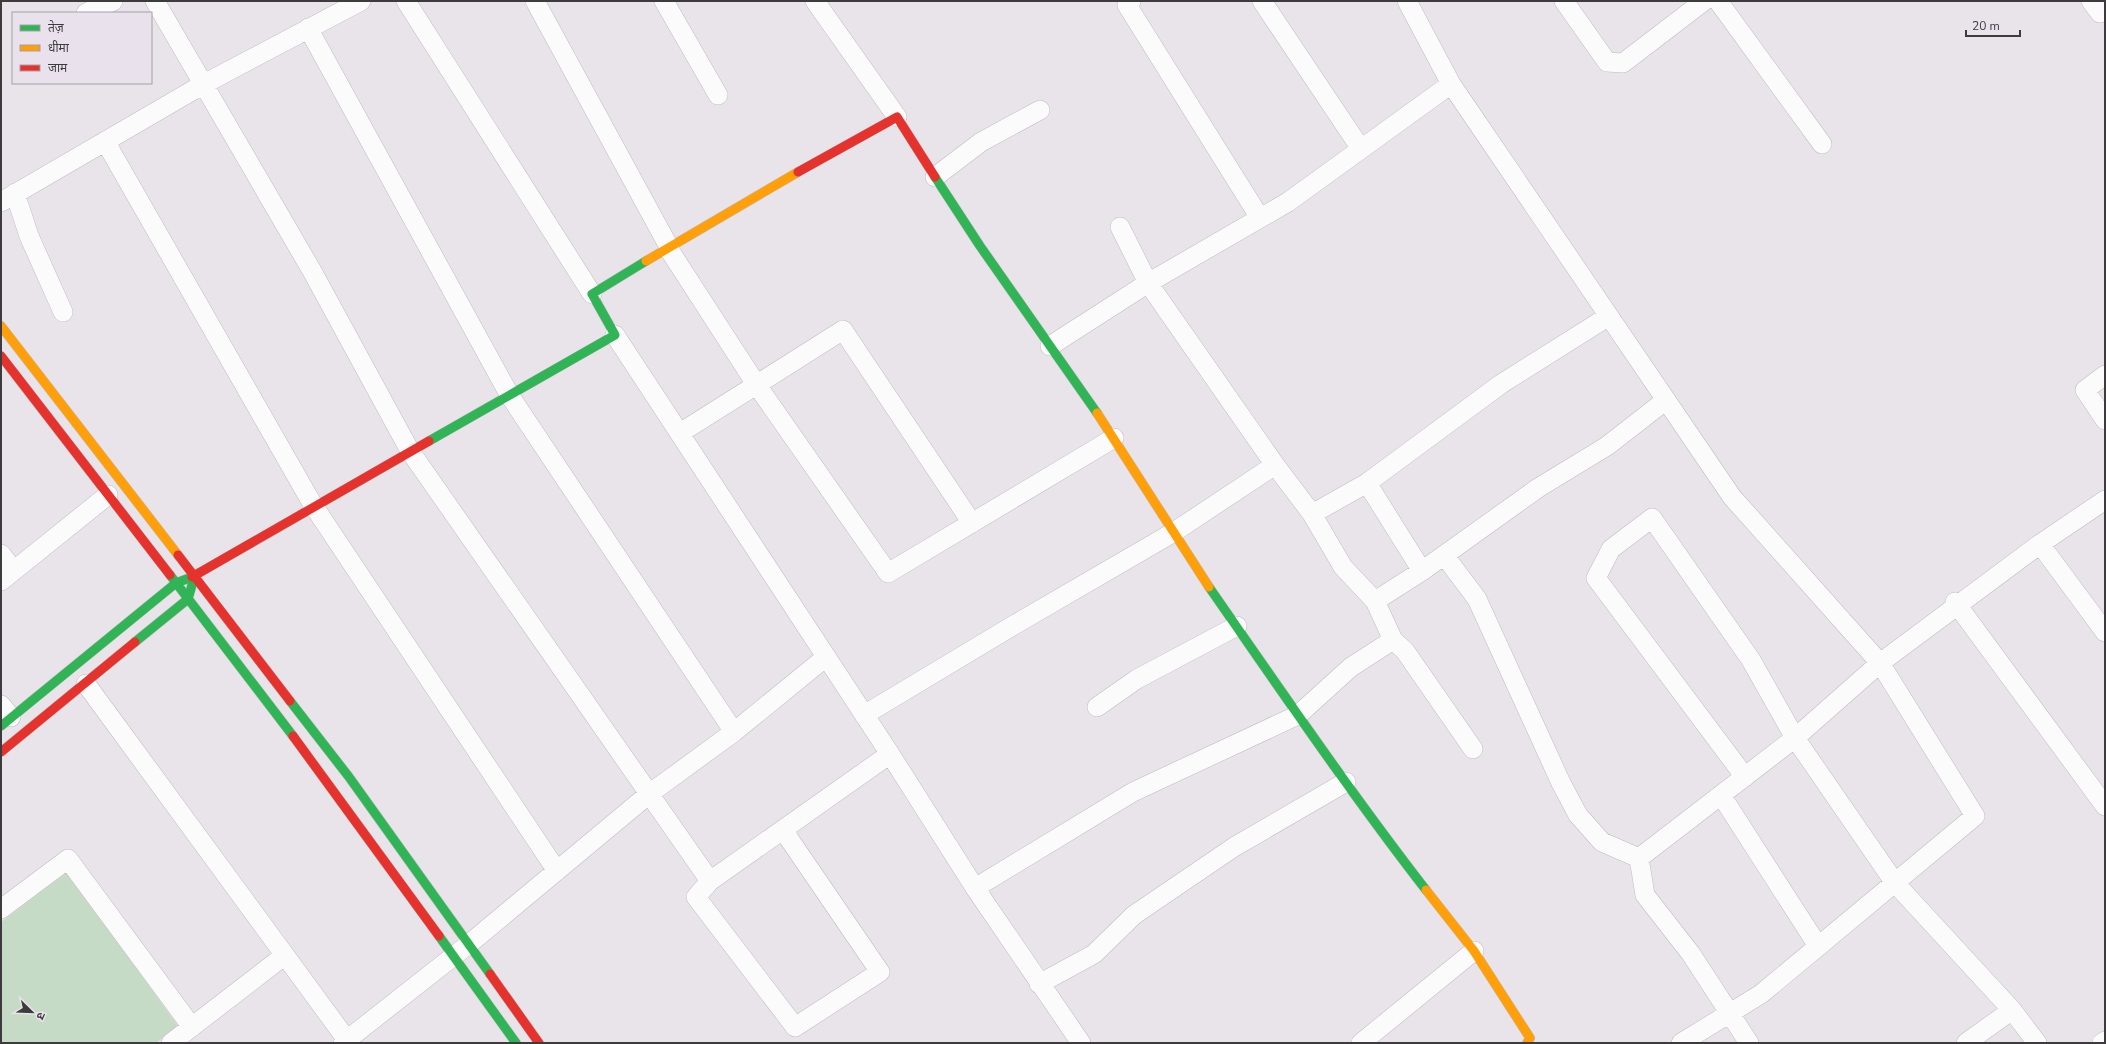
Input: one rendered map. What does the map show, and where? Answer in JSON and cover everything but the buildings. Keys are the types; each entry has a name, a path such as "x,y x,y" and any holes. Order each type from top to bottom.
{"street":[{"path":"88,12 113,1"},
{"path":"155,1 202,85 312,271 410,452 710,882"},
{"path":"63,312 29,236 8,198 202,85 361,1"},
{"path":"406,1 592,294 615,335 890,754 975,888 1081,1043"},
{"path":"535,1 670,247 668,248 756,384 888,573 1114,438"},
{"path":"664,1 718,95"},
{"path":"814,1 897,117 980,246 1114,438 1174,532 1298,715 1391,845 1474,951 1530,1038 1527,1043"},
{"path":"1131,1 1127,5 1260,218"},
{"path":"1262,1 1361,149"},
{"path":"1407,1 1451,84 1732,498 1880,663 1976,816 1761,994 1681,1043"},
{"path":"1564,1 1607,62 1623,63 1704,1"},
{"path":"1718,1 1822,144"},
{"path":"308,28 510,396 734,732"},
{"path":"1050,346 1148,283 1288,202 1451,84"},
{"path":"935,177 981,142 1040,110"},
{"path":"592,294 746,201 897,117"},
{"path":"105,141 313,505 557,870"},
{"path":"1120,227 1148,283 1275,465 1312,514 1343,567 1375,601 1393,640 1405,651 1473,749"},
{"path":"1312,514 1367,483 1501,384 1609,316"},
{"path":"1,326 349,777 539,1043"},
{"path":"680,434 842,330 972,523"},
{"path":"4,716 176,583 194,576 313,505 510,396 615,335"},
{"path":"1,356 312,760 516,1043"},
{"path":"2105,375 2085,390 2105,420"},
{"path":"1375,601 1422,571 1538,488 1607,446 1665,399 1666,400"},
{"path":"864,715 1014,625 1174,532 1275,465"},
{"path":"1367,483 1422,571"},
{"path":"1,554 7,576 108,495"},
{"path":"1639,858 1795,738 1880,663 1957,603 2105,500"},
{"path":"1745,777 1596,578 1611,549 1652,518 1751,660 1795,738 1894,883 2012,1010 2036,1043"},
{"path":"2040,544 2105,632"},
{"path":"1444,555 1477,599 1561,783 1578,815 1602,842 1639,858"},
{"path":"1,752 188,599 194,576"},
{"path":"1957,603 2105,806"},
{"path":"1097,707 1137,679 1237,626"},
{"path":"975,888 1133,792 1298,715 1351,667 1393,640"},
{"path":"86,684 285,955 345,1041 469,944 648,794 734,732 826,657"},
{"path":"783,830 880,972 795,1027 696,897 710,882 783,830 890,754"},
{"path":"1040,984 1094,954 1134,915 1234,847 1346,782"},
{"path":"1721,795 1818,946"},
{"path":"1639,858 1645,895 1691,954 1749,1043"},
{"path":"1,909 68,859 192,1027"},
{"path":"1361,1043 1474,951"},
{"path":"171,1043 285,955"},
{"path":"1966,1043 2012,1010"}],"green space":[{"path":"67,872 178,1026 156,1043 1,1043 1,922"}],"traffic: fast":[{"path":"935,177 980,246 1097,413"},
{"path":"429,441 615,335 592,294 646,261"},
{"path":"170,575 293,736"},
{"path":"1,726 176,583 192,577"},
{"path":"135,642 188,599 192,585"},
{"path":"1209,587 1343,778 1426,890"},
{"path":"290,701 349,777 490,974"},
{"path":"439,936 516,1043"}],"traffic: slow":[{"path":"646,261 798,172"},
{"path":"1,326 178,555"},
{"path":"1097,413 1209,587"},
{"path":"1426,890 1474,951 1530,1038 1527,1043"}],"traffic: jam":[{"path":"798,172 897,117 935,177"},
{"path":"1,356 170,575"},
{"path":"192,577 429,441"},
{"path":"178,555 290,701"},
{"path":"1,752 135,642"},
{"path":"293,736 439,936"},
{"path":"490,974 539,1043"}]}
